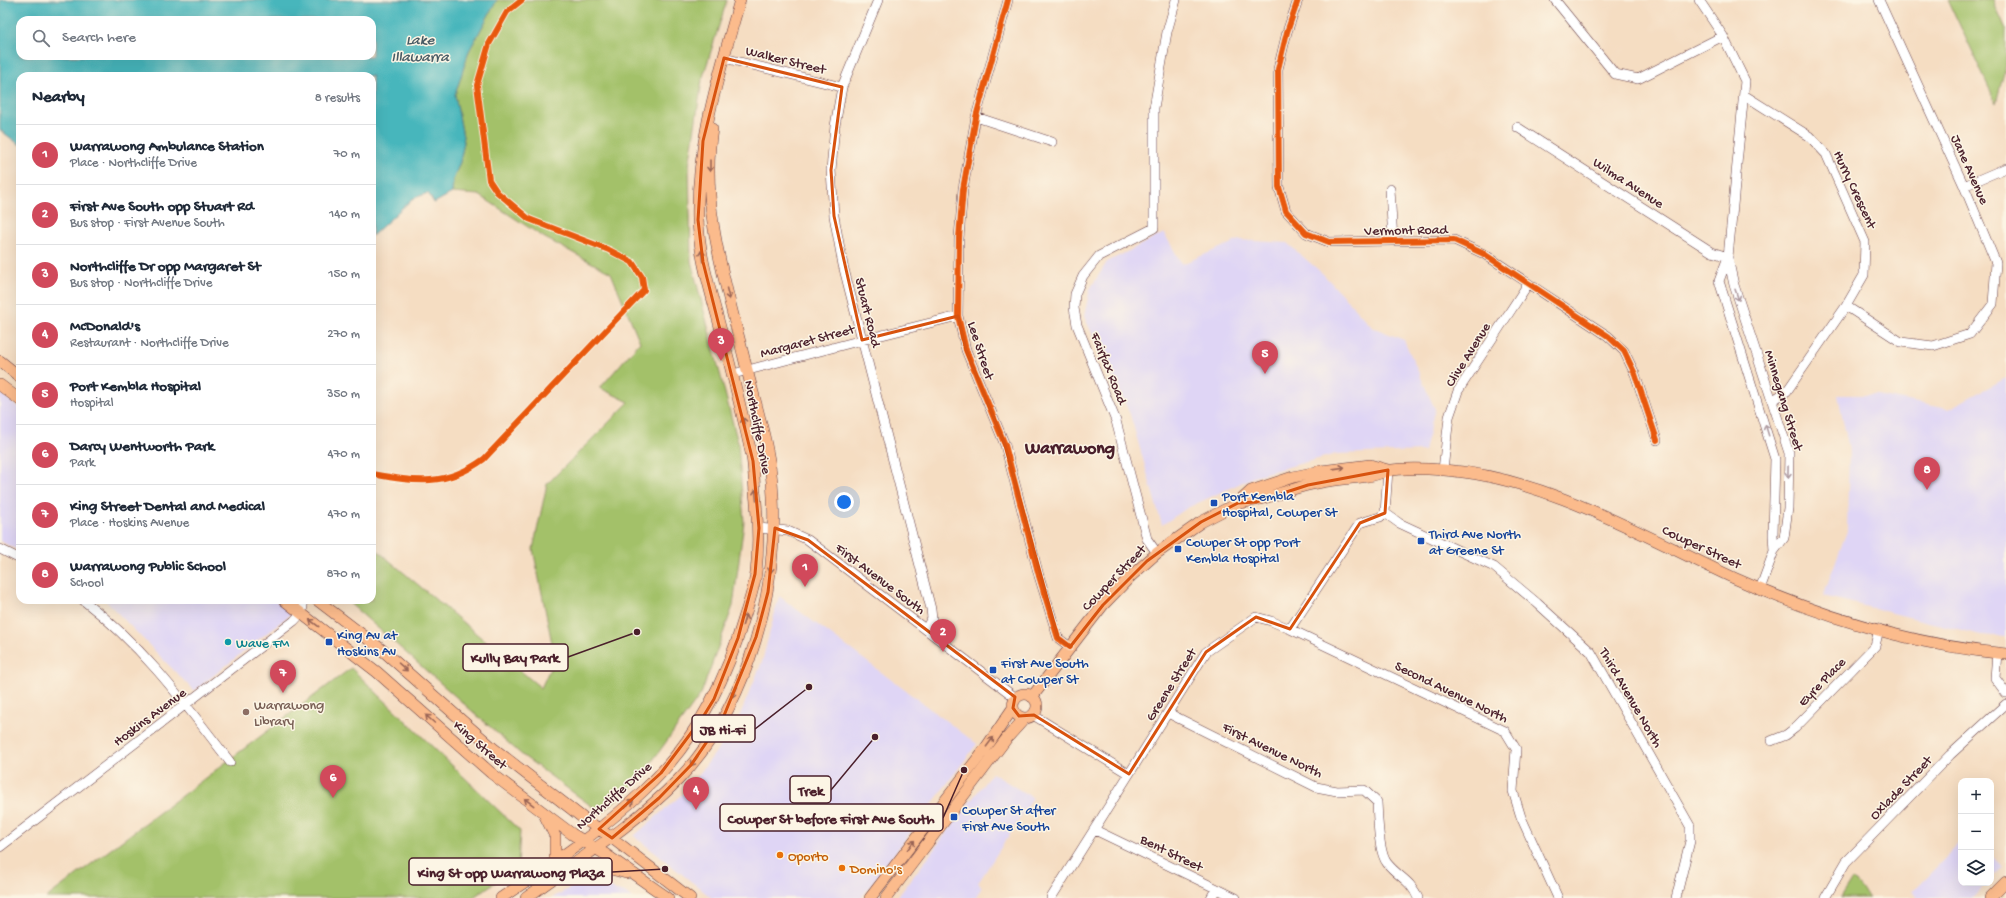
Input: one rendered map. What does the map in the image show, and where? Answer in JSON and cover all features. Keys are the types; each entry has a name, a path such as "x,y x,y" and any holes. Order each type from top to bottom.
{"main road":[{"name":"Northcliffe Drive","path":"501,898 584,841 644,791 661,773 687,742 714,699 738,638 749,603 756,574 759,528 753,461 703,262 698,220 698,182 703,141 740,0"},
{"name":"Northcliffe Drive","path":"526,898 612,838 679,779 704,748 726,712 756,637 768,592 775,528 772,480 764,439 717,252 710,194 710,142 724,58"},
{"path":"0,362 16,373"},
{"path":"0,385 16,397"},
{"name":"Cowper Street","path":"1032,697 1104,605 1130,577 1156,553 1201,522 1238,503 1251,491 1293,477 1321,471 1370,465 1388,470 1443,470 1507,481 1555,494 1760,589 1823,612 1879,629 2002,654"},
{"name":"Cowper Street","path":"1238,503 1256,502 1326,481 1371,476 1388,470"},
{"path":"1274,496 1284,489 1293,477 1303,480 1319,477 1326,481"},
{"name":"King Street","path":"289,604 377,672 470,755 542,813 668,898"},
{"name":"King Street","path":"322,604 381,649 493,748 690,898"},
{"path":"870,898 993,738 1015,703 1026,694 1032,697 1036,703 1029,716 1007,738 886,898"},
{"path":"1015,703 1019,716 1029,716"},
{"path":"542,813 555,836 555,861"},
{"path":"550,880 584,867 595,866 634,875"},
{"path":"1990,898 2006,882"}],"street":[{"name":"Stuart Road","path":"878,0 842,87 835,126 831,170 834,216 843,265 931,609 932,618 926,629"},
{"name":"Lee Street","path":"1008,0 976,117 963,189 959,238 958,316 966,350 1005,445 1039,576 1058,638 1070,647"},
{"name":"Fairfax Road","path":"1156,553 1147,539 1116,421 1077,325 1074,308 1075,294 1083,276 1099,256 1154,228 1154,108 1166,32 1176,0"},
{"name":"Vermont Road","path":"1298,0 1287,32 1278,70 1279,187 1286,211 1306,233 1329,242 1454,240 1484,254 1608,336 1624,351 1635,374 1657,440"},
{"path":"1554,0 1615,74 1638,79 1723,36"},
{"name":"Minnegang Street","path":"1699,0 1723,36 1745,81 1728,257 1720,281 1775,459 1774,552"},
{"name":"Jane Avenue","path":"1846,306 1901,342 1933,346 1970,334 1993,304 1996,263 1964,186 1879,0"},
{"name":"Walker Street","path":"724,58 842,87"},
{"name":"Hurry Crescent","path":"1744,95 1809,136 1826,154 1865,242 1864,276 1846,306 1787,390 1772,401"},
{"path":"976,117 1052,142"},
{"name":"Wilma Avenue","path":"1517,127 1712,252 1728,257"},
{"path":"1964,186 2006,168"},
{"path":"1390,189 1392,241"},
{"name":"Minnegang Street","path":"1728,257 1734,285 1789,453 1788,508 1784,538 1774,552 1760,589"},
{"name":"Clive Avenue","path":"1443,470 1449,417 1458,391 1528,284"},
{"name":"Margaret Street","path":"732,374 958,316"},
{"path":"1290,629 1360,523 1380,517 1386,513 1388,470"},
{"name":"Third Avenue North","path":"1386,513 1399,523 1494,567 1537,603 1591,652 1690,826 1690,841 1676,898"},
{"name":"First Avenue South","path":"759,528 788,530 808,540 926,629 1015,703"},
{"path":"0,549 16,557"},
{"path":"88,604 146,656 230,762"},
{"path":"301,613 304,604"},
{"name":"Hoskins Avenue","path":"0,847 186,705 294,621 301,613"},
{"name":"Greene Street","path":"1051,898 1206,652 1256,617 1271,620 1290,629"},
{"name":"Second Avenue North","path":"1290,629 1506,731 1516,750 1513,791 1517,804 1559,897"},
{"name":"Eyre Place","path":"1771,741 1786,735 1795,728 1875,646 1879,629"},
{"path":"2002,654 1995,678 2006,693"},
{"name":"Oxlade Street","path":"1825,898 1846,862 1950,755 2006,704"},
{"name":"First Avenue North","path":"1168,713 1316,787 1337,791 1364,790 1377,802 1383,856 1387,864 1409,882 1418,898"},
{"path":"1029,716 1129,774"},
{"name":"Bent Street","path":"1095,830 1236,898"},
{"path":"1211,898 1216,889"}],"highlighted area":[{"path":"724,58 842,87 831,170 834,216 862,340 958,316 966,350 1005,445 1058,638 1070,647 1103,605 1147,561 1201,522 1238,503 1256,502 1308,485 1388,470 1385,513 1360,523 1290,629 1256,617 1206,652 1129,774 1034,715 1019,716 1013,708 1015,697 808,540 775,528 768,592 756,637 723,718 691,765 659,798 612,838 599,829 661,773 703,717 714,699 738,638 755,574 759,528 753,461 703,262 698,220 703,141"}],"shaded area":[{"path":"1164,233 1182,264 1239,240 1287,243 1323,274 1372,327 1404,340 1435,409 1424,451 1336,454 1258,475 1187,508 1162,525 1130,414 1084,316 1090,289 1107,262"},
{"path":"2006,378 2006,637 1982,635 1823,596 1847,531 1849,450 1838,395 1878,395 1948,409"},
{"path":"0,393 16,405 16,549 0,541"},
{"path":"779,596 977,744 861,898 712,898 634,836 687,790 735,727 762,662"},
{"path":"109,604 280,604 292,613 194,691"},
{"path":"992,773 1033,798 978,883 982,887 975,898 897,898"},
{"path":"1958,845 1958,886 1983,886 1972,898 1918,898 1912,892"},
{"path":"1994,858 2002,867 1994,875"},
{"path":"583,881 625,893 633,898 552,898"}],"green space":[{"path":"497,0 727,0 702,80 689,166 691,261 738,443 744,522 733,606 701,694 637,782 601,813 522,755 351,604 376,604 376,549 541,688 555,658 533,549 547,484 629,402 600,388 640,342 611,273 545,238 479,195 452,193 453,180 460,162 464,142 455,95 469,51"},
{"path":"1948,0 1993,0 2006,29 2006,65 1996,103"},
{"path":"351,668 520,831 518,867 472,898 46,898"},
{"path":"1852,879 1869,898 1840,898"}],"water":[{"name":"Lake Illawarra","path":"0,0 497,0 469,51 455,95 464,142 460,162 453,180 452,193 434,203 428,193 412,199 376,232 376,72 16,72 16,142 0,130"}],"cycle path":[{"path":"376,475 403,479 430,480 457,474 484,459 644,290 642,277 632,262 609,250 529,219 497,192 489,180 477,85 489,44 507,12 522,0"},
{"path":"1008,0 976,117 963,189 959,238 958,316 966,350 1005,445 1039,576 1058,638 1070,647"},
{"path":"1298,0 1287,32 1278,69 1279,187 1286,211 1306,233 1329,242 1454,240 1484,254 1608,336 1624,351 1635,374 1657,440"}],"place":[{"name":"Northcliffe Dr opp Margaret St","path":"721,361"},
{"name":"Port Kembla Hospital","path":"1265,374"},
{"name":"Warrawong Public School","path":"1927,490"},
{"name":"Port Kembla Hospital, Cowper St","path":"1214,503"},
{"name":"Third Ave North at Greene St","path":"1421,541"},
{"name":"Cowper St opp Port Kembla Hospital","path":"1178,549"},
{"name":"Warrawong Ambulance Station","path":"805,587"},
{"name":"Kully Bay Park","path":"637,632"},
{"name":"Wave FM","path":"228,642"},
{"name":"King Av at Hoskins Av","path":"329,642"},
{"name":"First Ave South opp Stuart Rd","path":"943,652"},
{"name":"First Ave South at Cowper St","path":"993,670"},
{"name":"JB Hi-Fi","path":"809,687"},
{"name":"King Street Dental and Medical","path":"283,693"},
{"name":"Warrawong Library","path":"246,712"},
{"name":"Trek","path":"875,737"},
{"name":"Cowper St before First Ave South","path":"964,770"},
{"name":"Darcy Wentworth Park","path":"333,798"},
{"name":"McDonald's","path":"696,810"},
{"name":"Cowper St after First Ave South","path":"954,817"},
{"name":"Oporto","path":"780,855"},
{"name":"Domino's","path":"842,868"},
{"name":"King St opp Warrawong Plaza","path":"665,869"}],"district":[{"name":"Warrawong","path":"1070,447"}]}
